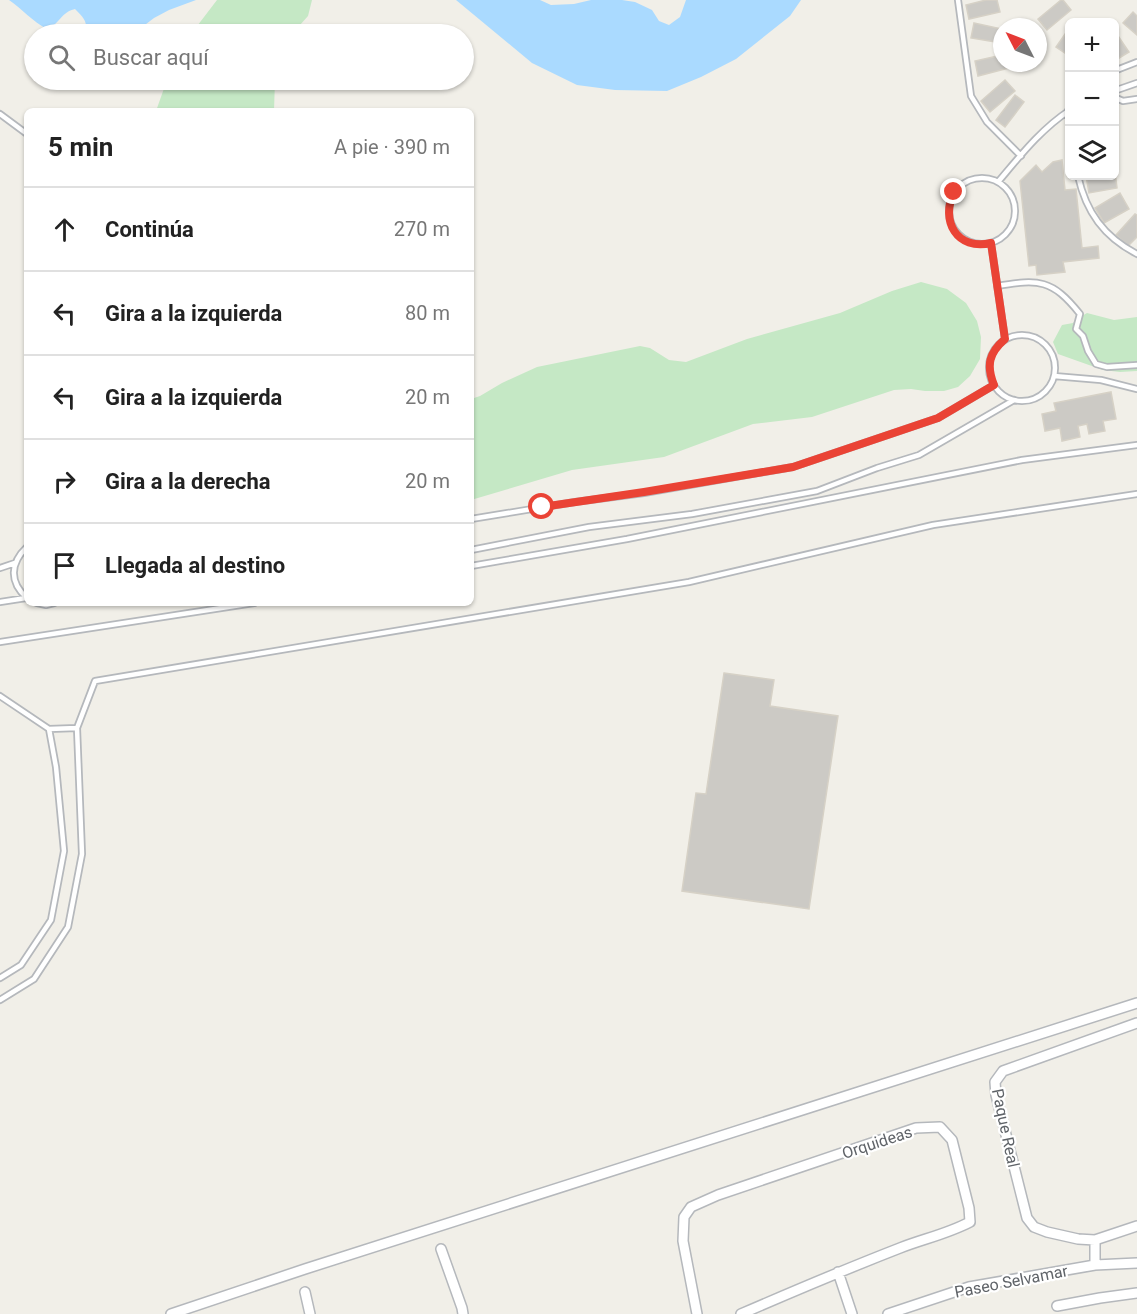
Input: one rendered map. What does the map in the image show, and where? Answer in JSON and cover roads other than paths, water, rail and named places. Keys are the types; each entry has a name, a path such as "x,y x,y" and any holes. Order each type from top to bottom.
{"street":[{"path":"171,1314 1137,1002"},
{"name":"Paque Real","path":"1095,1240 1078,1239 1047,1232 1034,1227 1027,1218 996,1095 995,1082 1003,1071 1137,1023"},
{"name":"Orquideas","path":"698,1314 683,1241 684,1217 691,1207 718,1195 916,1128 940,1127 952,1140 969,1208 970,1222 952,1232 919,1240 836,1273 741,1314"},
{"path":"1095,1265 1095,1240 1137,1226"},
{"path":"441,1249 463,1314"},
{"name":"Paseo Selvamar","path":"888,1314 969,1287 1095,1265 1137,1263"},
{"path":"836,1273 844,1303 851,1314"},
{"path":"305,1292 310,1314"},
{"path":"1057,1306 1137,1293"}],"lane":[{"path":"958,0 971,96 987,122 1021,156"},
{"path":"1119,70 1137,62"},
{"path":"1119,89 1137,84"},
{"path":"1119,99 1123,101 1137,99"},
{"path":"998,183 1049,125 1065,113"},
{"path":"0,114 24,132"},
{"path":"971,179 993,179 1011,194 1015,204 1012,227 1005,236 991,243 972,244 955,232 950,223 948,212 954,192 971,179"},
{"path":"1079,180 1088,208 1104,231 1137,254"},
{"path":"991,243 1005,339"},
{"path":"997,286 1035,281 1052,286 1080,314 1076,329 1083,336 1096,364 1107,367 1137,365"},
{"path":"1015,335 1026,335 1037,338 1046,345 1055,365 1054,376 1049,386 1041,394 1031,399 1014,400 1001,393 994,385 989,365 997,346 1005,339 1015,335"},
{"path":"1054,376 1101,380 1137,389"},
{"path":"474,518 793,467 938,418 994,385"},
{"path":"474,549 589,527 692,514 817,491 876,468 919,455 1014,400"},
{"path":"474,565 639,537 1022,460 1137,446"},
{"path":"0,1000 34,979 68,927 82,854 77,728 95,681 689,582 933,525 1137,494"},
{"path":"24,550 15,563 14,573 15,582 24,596"},
{"path":"0,568 15,563"},
{"path":"0,603 24,598"},
{"path":"0,642 234,606"},
{"path":"0,696 49,729 77,728"},
{"path":"0,978 21,965 51,920 64,851 56,767 49,729"}],"water":[{"path":"9,0 196,0 169,10 146,24 86,24 75,9 55,24 37,23"},
{"path":"456,0 540,0 551,5 574,4 591,0 622,0 635,2 652,10 659,21 669,25 680,17 686,0 801,0 790,16 736,59 667,91 615,90 577,85 532,63"}]}
